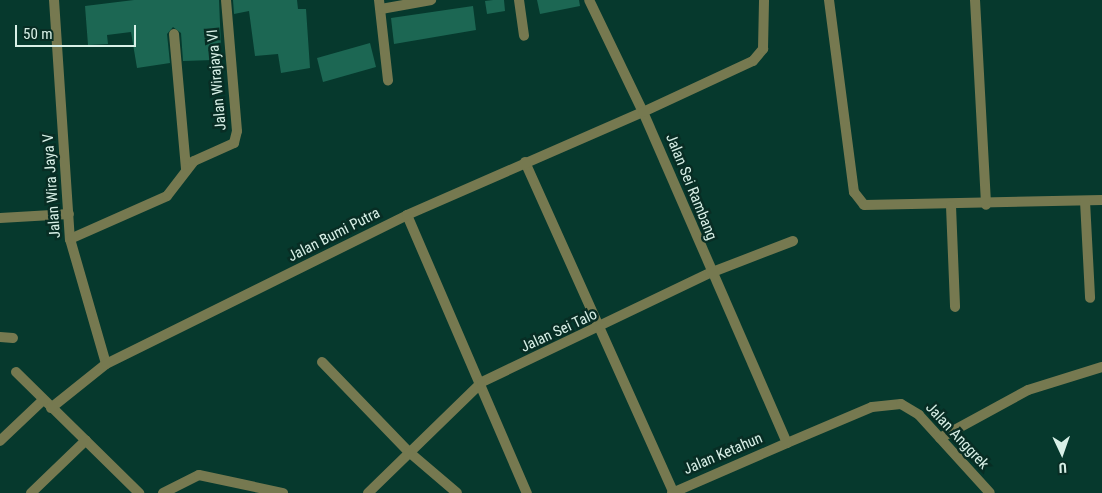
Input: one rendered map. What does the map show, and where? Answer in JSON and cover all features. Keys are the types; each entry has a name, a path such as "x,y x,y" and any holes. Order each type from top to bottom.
{"street":[{"name":"Jalan Wira Jaya V","path":"54,0 70,239 106,364"},
{"name":"Jalan Wirajaya VI","path":"70,239 167,196 186,169 200,157 230,147 237,137 226,0"},
{"path":"388,80 380,4 432,0"},
{"path":"519,0 524,36"},
{"name":"Jalan Sei Rambang","path":"590,0 643,112 710,273 787,443"},
{"path":"643,112 753,61 763,49 764,0"},
{"path":"829,0 858,200 873,208 1102,200"},
{"path":"975,0 986,205"},
{"path":"174,34 186,169"},
{"name":"Jalan Bumi Putra","path":"51,408 106,364 407,215 643,112"},
{"path":"525,162 673,493"},
{"path":"1085,201 1090,298"},
{"path":"951,206 954,307"},
{"path":"0,218 69,214"},
{"path":"407,215 482,382 527,493"},
{"name":"Jalan Sei Talo","path":"368,493 482,382 599,329 710,273 793,241"},
{"path":"0,336 13,338"},
{"path":"322,362 409,452 457,493"},
{"path":"940,438 1028,390 1102,367"},
{"path":"16,372 139,493"},
{"path":"0,441 43,400"},
{"name":"Jalan Anggrek","path":"787,443 887,404 910,408 990,493"},
{"path":"31,493 86,440"},
{"name":"Jalan Ketahun","path":"673,493 787,443"},
{"path":"163,493 199,475 282,493"}],"building":[{"path":"134,0 219,0 221,47 212,47 213,60 183,61 181,33 173,27 167,34 170,63 137,68 131,32 107,35 108,44 88,45 85,6"},
{"path":"233,0 297,0 298,9 306,9 310,68 281,73 278,54 255,56 249,11 234,14"},
{"path":"504,0 505,11 487,14 485,1"},
{"path":"537,0 579,0 580,6 540,14"},
{"path":"473,6 476,30 394,44 391,18"},
{"path":"370,43 376,67 323,82 317,58"}]}
